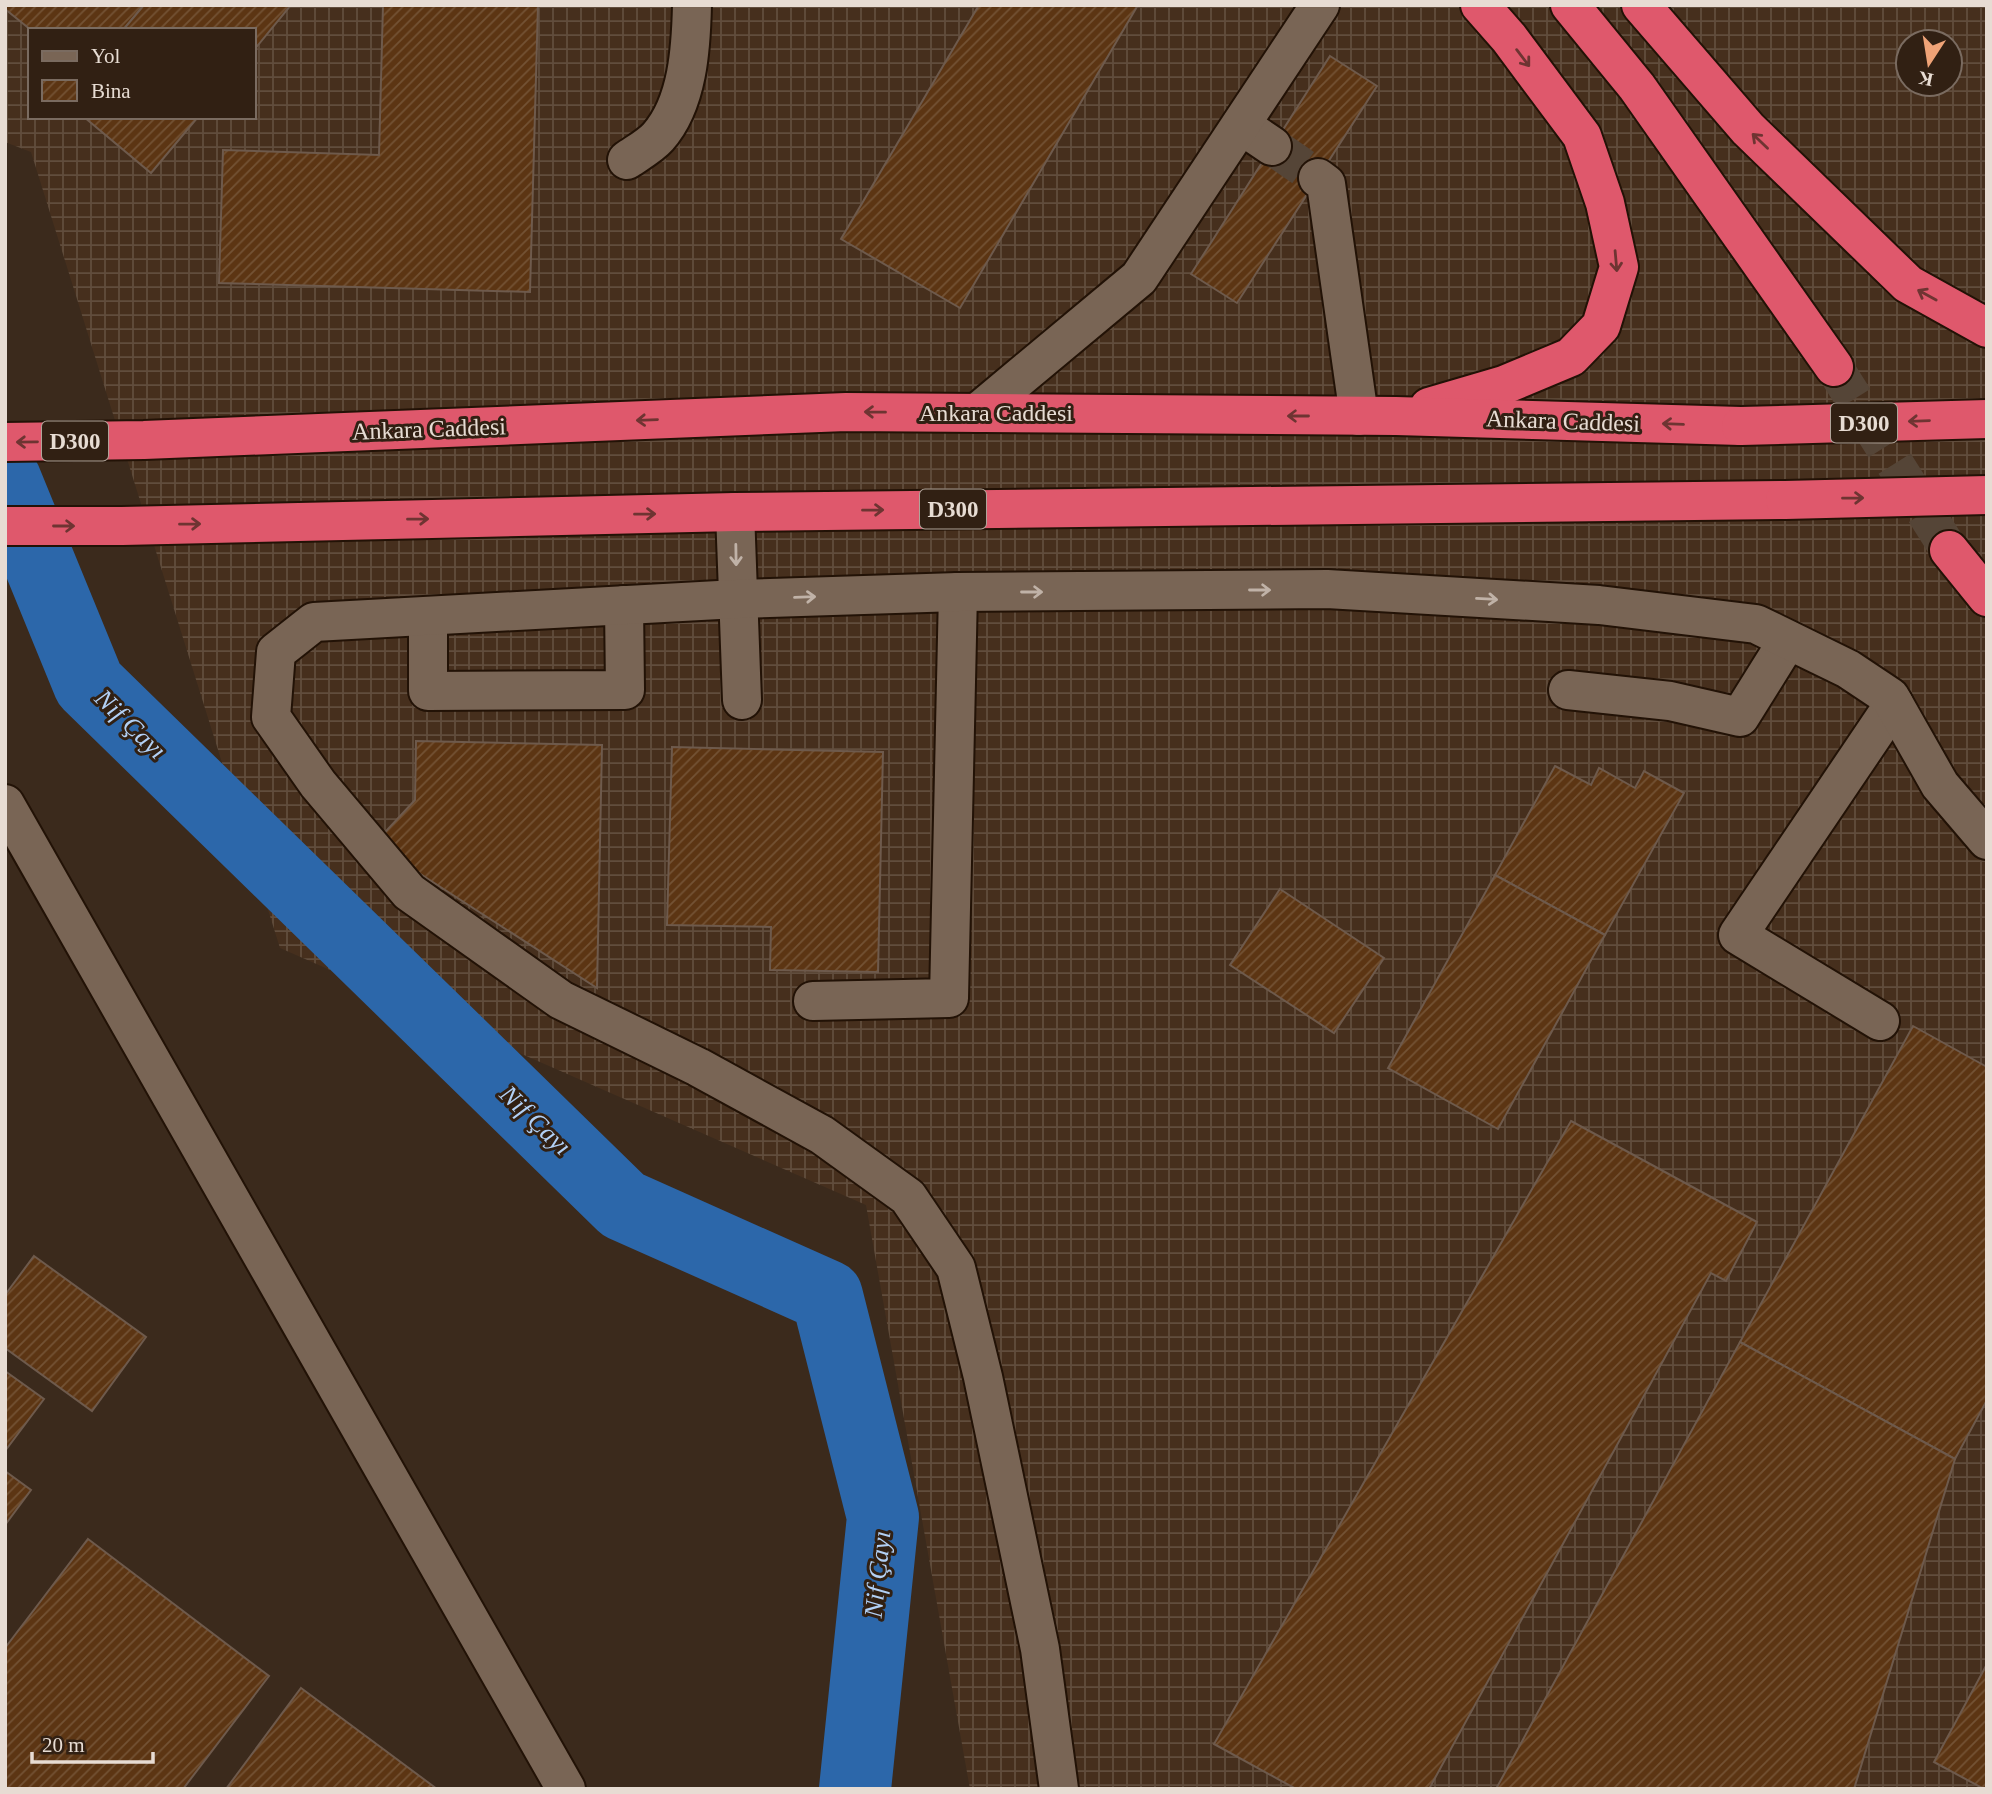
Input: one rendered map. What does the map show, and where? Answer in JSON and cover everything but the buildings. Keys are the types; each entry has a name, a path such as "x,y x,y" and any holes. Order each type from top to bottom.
{"highway":[{"path":"1378,416 1504,385 1572,357 1601,326 1619,267 1605,204 1581,136 1509,38 1480,5"},
{"path":"1570,5 1637,88 1834,368"},
{"path":"1642,5 1748,129 1908,284 1987,328"},
{"name":"Ankara Caddesi","path":"5,442 144,440 846,412 1378,416 1741,426 1987,419"},
{"name":"D300","path":"5,526 122,526 735,512 1785,500 1987,495"},
{"path":"1950,550 1987,597"}],"street":[{"path":"627,160 658,137 677,107 686,72 692,31 692,5"},
{"path":"977,413 1139,278 1320,5"},
{"path":"1241,125 1272,146"},
{"path":"1318,178 1326,184 1378,416"},
{"path":"735,512 742,700"},
{"path":"1059,1789 1040,1649 983,1377 956,1268 908,1197 822,1135 698,1067 561,1000 409,892 318,784 271,717 276,653 314,622 737,599 958,592 1327,589 1612,607 1756,624 1848,669 1890,697 1940,785 1987,841"},
{"path":"813,1001 949,998 958,592"},
{"path":"428,616 428,691 625,690 624,605"},
{"path":"1568,690 1670,701 1740,717 1788,639"},
{"path":"1880,1021 1738,935 1894,704"},
{"path":"5,804 566,1789"}],"shaded area":[{"path":"5,5 1987,5 1987,1789 970,1789 866,1205 280,948 31,152 5,142"}],"waterway":[{"name":"Nif Çayı","path":"5,479 89,684 623,1205 827,1296 883,1517 855,1789"}],"tunnel":[{"path":"1272,146 1318,178"},
{"path":"1834,367 1949,550"}]}
